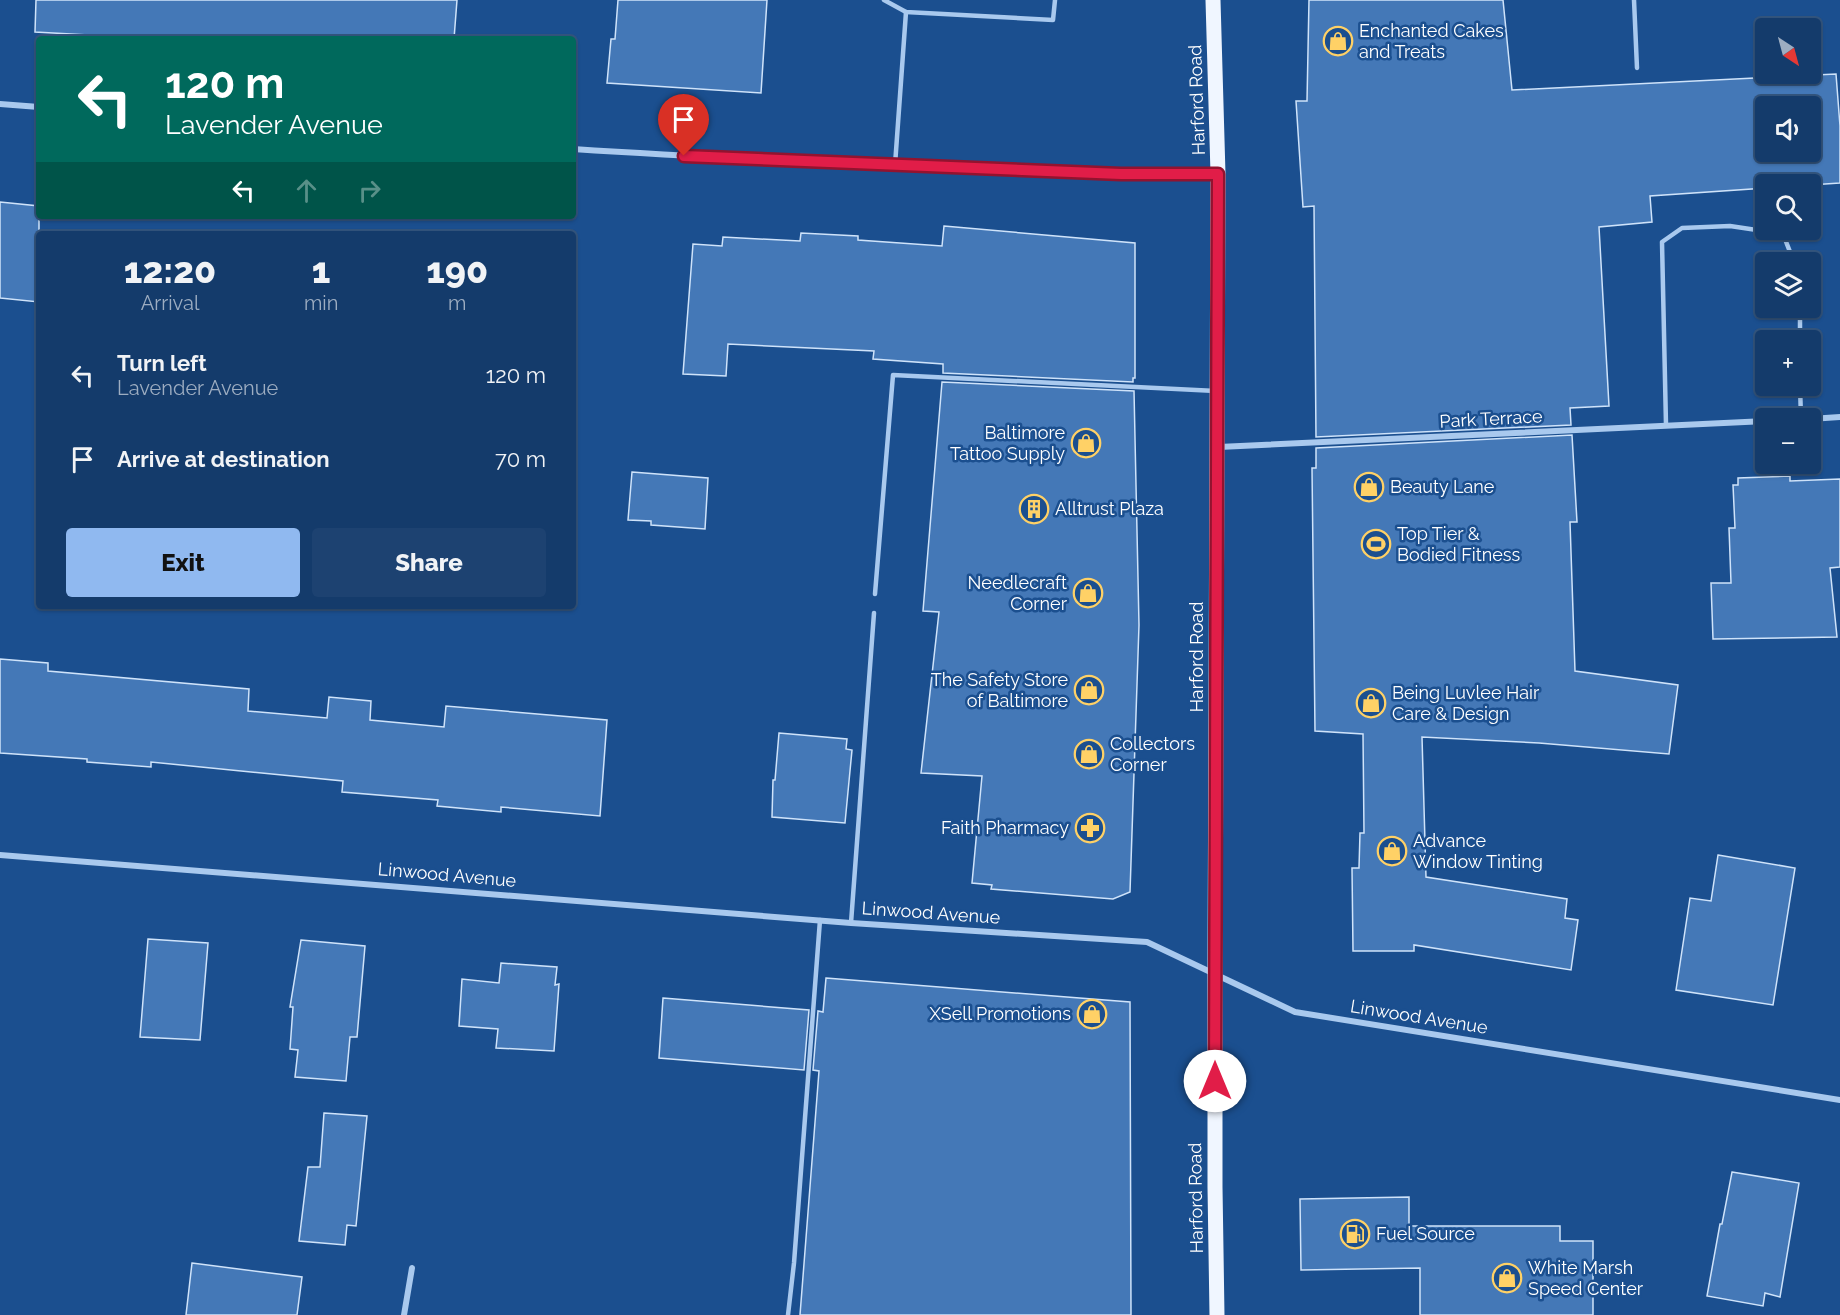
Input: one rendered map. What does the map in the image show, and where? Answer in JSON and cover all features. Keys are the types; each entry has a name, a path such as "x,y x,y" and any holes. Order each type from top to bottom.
{"main road":[{"name":"Harford Road","path":"1213,0 1218,174 1215,974 1217,1315"}],"street":[{"path":"0,104 36,107"},
{"path":"576,149 1121,174 1218,174"},
{"path":"1821,418 1840,417"},
{"name":"Park Terrace","path":"1218,447 1755,421"},
{"name":"Linwood Avenue","path":"0,855 851,923 1147,942 1295,1012 1840,1100"},
{"path":"404,1315 412,1268"}],"lane":[{"path":"884,0 906,12 1053,20 1055,0"},
{"path":"1634,0 1637,68"},
{"path":"895,165 906,12"},
{"path":"1666,425 1662,242 1682,228 1730,226 1783,234 1790,252"},
{"path":"876,594 892,375 1218,391"},
{"path":"851,923 874,613"},
{"path":"788,1315 820,920"}],"building":[{"path":"36,0 457,0 454,36 107,36 35,32"},
{"path":"618,0 767,0 761,93 607,83 611,39 615,39"},
{"path":"1309,0 1503,0 1512,90 1755,78 1755,84 1821,84 1821,75 1836,74 1840,126 1840,183 1821,184 1821,174 1755,174 1755,189 1650,196 1652,222 1599,227 1609,406 1570,408 1571,425 1316,437 1314,206 1303,207 1296,101 1307,101"},
{"path":"0,202 36,206 39,231 36,231 36,302 0,298"},
{"path":"944,226 1135,243 1135,378 1133,382 943,373 943,364 873,359 874,351 728,344 726,376 683,374 693,244 722,246 723,237 800,241 801,233 858,236 858,240 942,246"},
{"path":"942,382 1134,391 1139,625 1130,892 1113,899 991,889 992,885 972,883 982,776 921,773 939,612 923,611"},
{"path":"1572,435 1577,522 1570,522 1575,671 1678,685 1669,754 1539,743 1422,737 1426,877 1567,899 1565,918 1578,920 1571,970 1414,945 1414,951 1353,951 1352,868 1359,868 1360,833 1364,833 1363,734 1315,731 1312,468 1316,468 1316,448"},
{"path":"632,472 708,478 705,529 651,525 651,521 628,520"},
{"path":"1790,476 1790,481 1840,479 1840,567 1830,568 1837,637 1713,639 1711,583 1731,583 1729,528 1735,528 1733,485 1738,485 1738,478"},
{"path":"0,659 48,663 48,671 249,689 248,711 327,718 329,697 371,701 370,720 444,727 446,706 607,720 600,816 501,807 501,812 437,806 438,800 342,792 343,781 151,762 151,767 87,762 87,759 0,753"},
{"path":"779,733 847,739 846,749 852,750 845,823 772,817 773,780 775,780"},
{"path":"1718,855 1795,868 1773,1005 1676,990 1690,898 1711,901"},
{"path":"148,939 208,943 200,1040 140,1037"},
{"path":"301,940 365,946 357,1037 350,1037 346,1081 295,1077 298,1050 290,1049 293,1007 290,1007"},
{"path":"501,963 557,967 555,985 559,984 554,1051 496,1048 498,1029 459,1026 462,979 499,983"},
{"path":"826,978 1130,1002 1131,1315 800,1315 819,1071 813,1070 818,1011 823,1012"},
{"path":"663,998 809,1010 804,1070 659,1058"},
{"path":"324,1113 367,1116 356,1226 347,1225 345,1245 299,1241 308,1167 320,1167"},
{"path":"1732,1172 1799,1183 1780,1297 1765,1293 1763,1306 1707,1296"},
{"name":"White Marsh Speed Center","path":"1409,1197 1409,1226 1560,1226 1560,1241 1593,1241 1593,1315 1420,1315 1420,1268 1301,1270 1300,1199"},
{"path":"192,1263 302,1277 297,1315 186,1315"}],"place":[{"name":"Enchanted Cakes and Treats","path":"1338,41"},
{"name":"Baltimore Tattoo Supply","path":"1086,443"},
{"name":"Beauty Lane","path":"1369,487"},
{"name":"Alltrust Plaza","path":"1034,509"},
{"name":"Top Tier & Bodied Fitness","path":"1376,544"},
{"name":"Needlecraft Corner","path":"1088,593"},
{"name":"The Safety Store of Baltimore","path":"1089,690"},
{"name":"Being Luvlee Hair Care & Design","path":"1371,703"},
{"name":"Collectors Corner","path":"1089,754"},
{"name":"Faith Pharmacy","path":"1090,828"},
{"name":"Advance Window Tinting","path":"1392,851"},
{"name":"XSell Promotions","path":"1092,1014"},
{"name":"Fuel Source","path":"1355,1234"},
{"name":"White Marsh Speed Center","path":"1507,1278"}],"route":[{"path":"684,156 1121,174 1218,174 1215,1081"}]}
